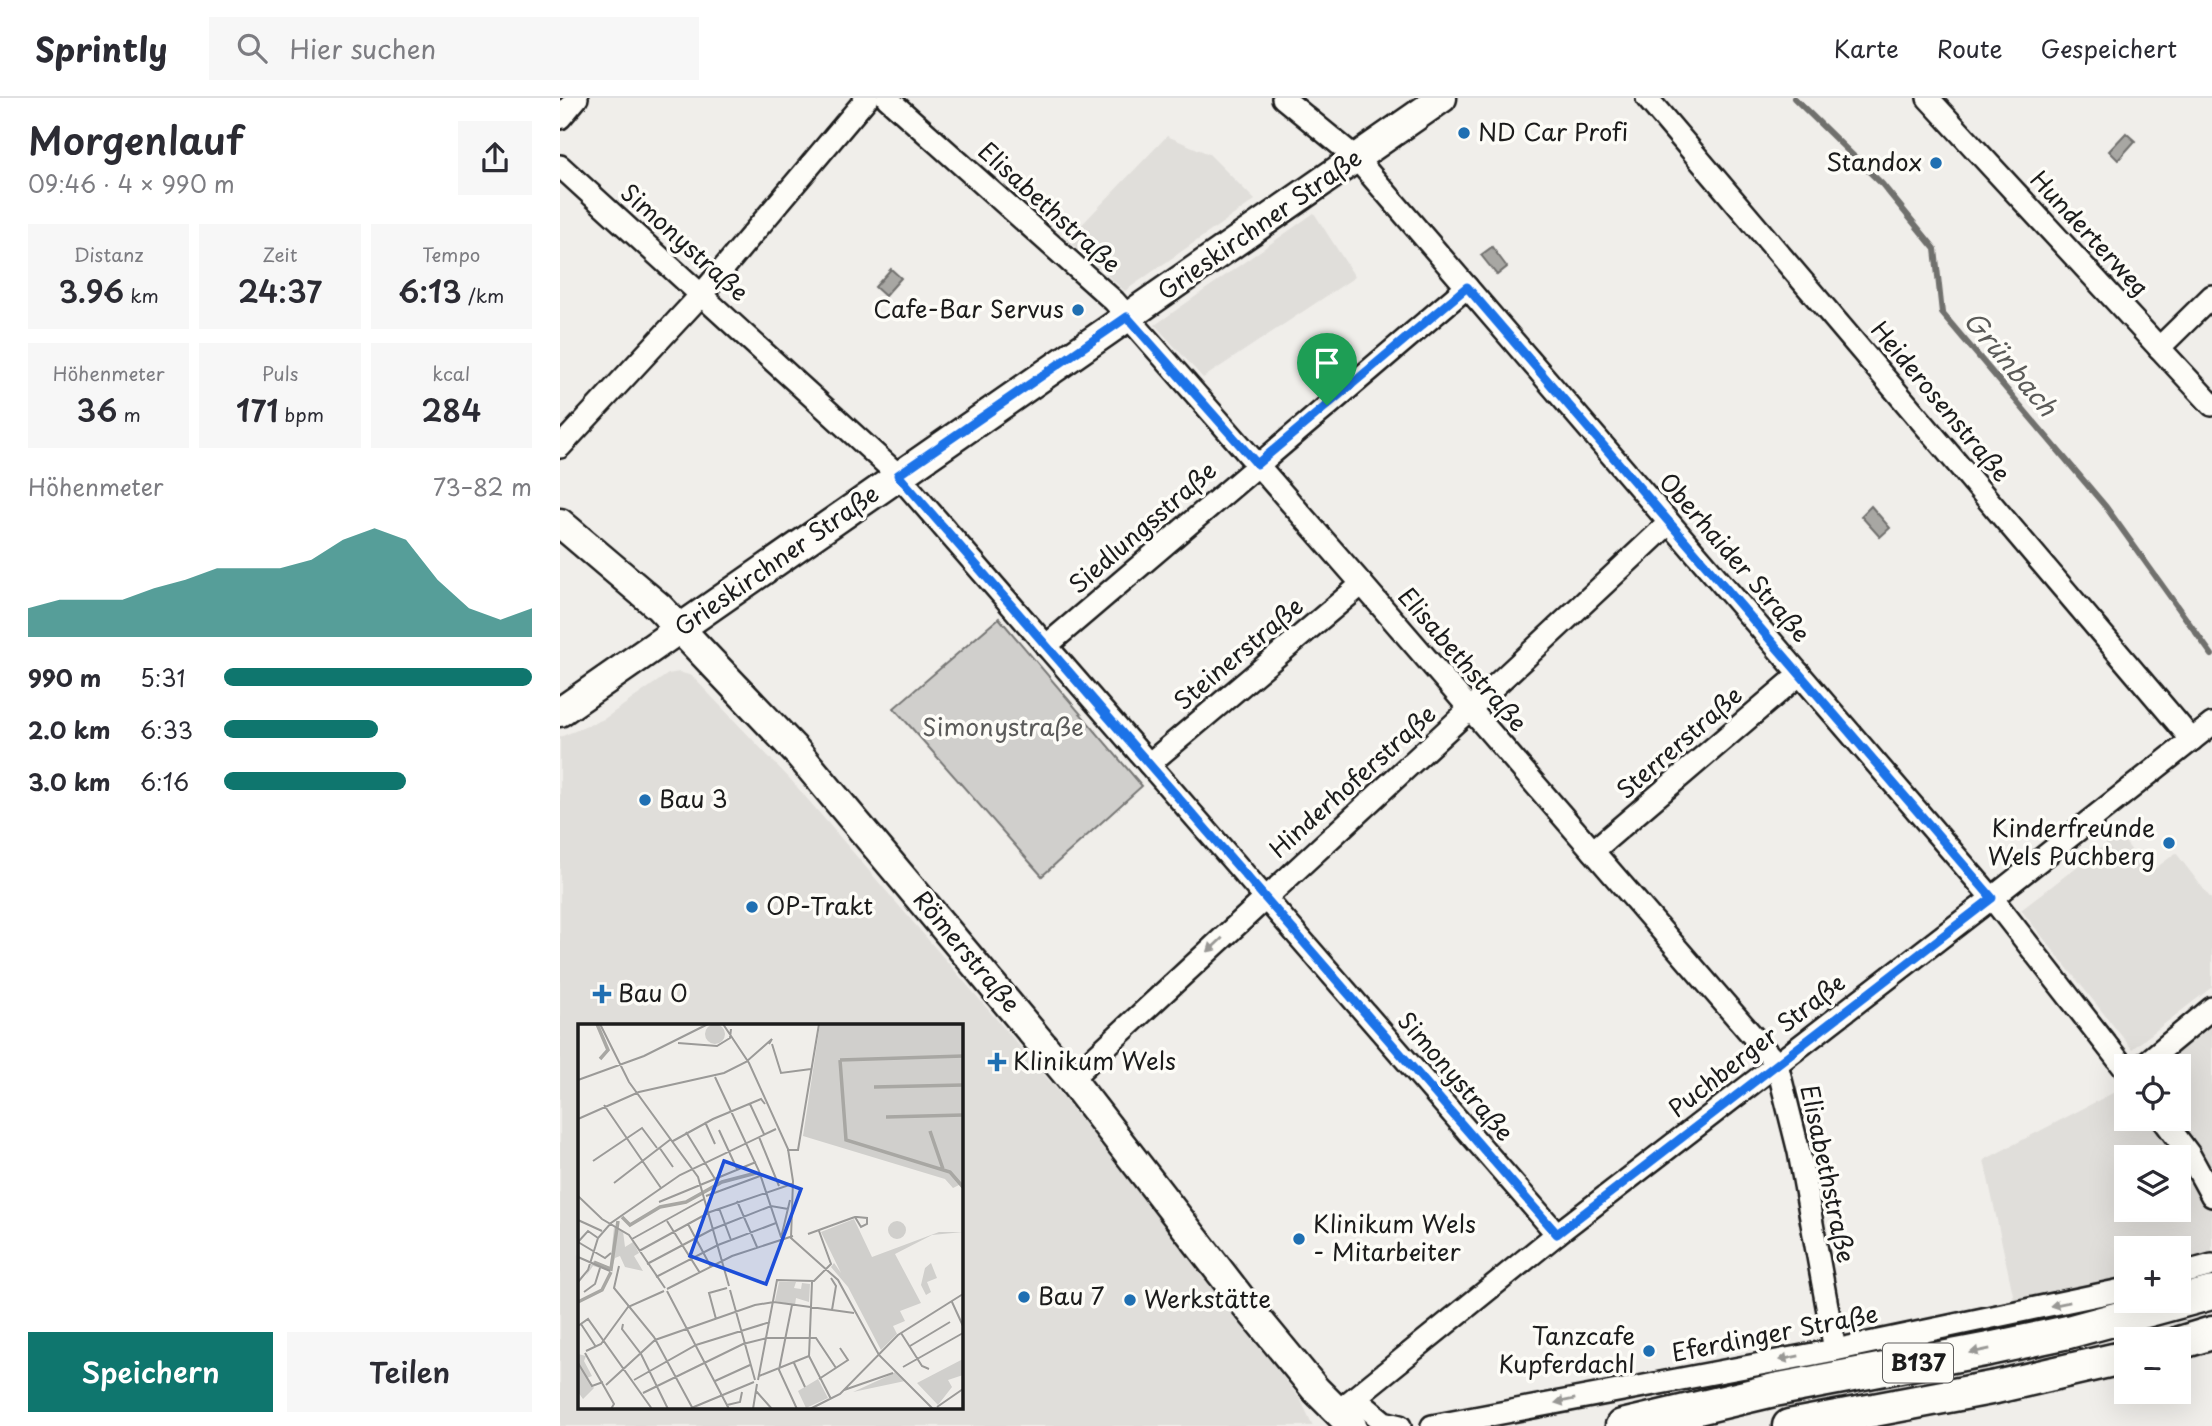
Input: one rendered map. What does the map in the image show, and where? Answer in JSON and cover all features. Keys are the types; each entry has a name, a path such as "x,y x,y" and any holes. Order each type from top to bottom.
{"main road":[{"name":"Grieskirchner Straße","path":"560,712 1442,98"},
{"name":"Römerstraße","path":"560,523 659,607 797,752 1072,1079 1245,1304 1347,1415"},
{"name":"B137","path":"1622,1426 1774,1390 2054,1335 2212,1293"},
{"path":"2191,1339 2212,1333"},
{"name":"B137","path":"1789,1426 1996,1387 2114,1360"}],"street":[{"path":"560,118 577,98"},
{"path":"560,447 701,295 867,98"},
{"name":"Elisabethstraße","path":"887,98 1114,301 1777,1064 1799,1152 1835,1350"},
{"name":"Oberhaider Straße","path":"1283,98 1356,158 1992,898 2114,1055"},
{"name":"Heiderosenstraße","path":"1647,98 2192,740"},
{"name":"Hunderterweg","path":"1927,98 2212,405"},
{"name":"Simonystraße","path":"560,166 898,475 1557,1234"},
{"name":"Siedlungsstraße","path":"1046,646 1467,287"},
{"path":"2159,348 2212,296"},
{"name":"Hinderhoferstraße","path":"1072,1079 1265,898 1471,711 1669,523"},
{"name":"Steinerstraße","path":"1149,764 1362,584"},
{"name":"Sterrerstraße","path":"1593,852 1800,674"},
{"name":"Puchberger Straße","path":"1347,1415 1557,1234 1992,898 2212,724"},
{"path":"2156,1054 2212,1008"},
{"path":"2172,1131 2189,1154 2212,1196"},
{"path":"2191,1271 2212,1265"},
{"name":"Eferdinger Straße","path":"1432,1426 1835,1350 2114,1292"},
{"path":"1347,1415 1400,1426"}],"shaded area":[{"path":"2126,133 2135,141 2118,160 2109,151"},
{"path":"1167,136 1209,154 1255,200 1125,291 1067,240"},
{"path":"1314,213 1355,277 1203,378 1155,325"},
{"path":"1492,247 1507,267 1497,275 1481,255"},
{"path":"891,269 901,278 885,296 875,287"},
{"path":"1871,506 1890,528 1880,537 1861,516"},
{"name":"Klinikum Wels","path":"679,672 692,676 791,780 1065,1099 1301,1400 1313,1426 560,1426 560,737 604,719 668,674"},
{"path":"2119,834 2149,873 2176,853 2212,900 2212,987 2132,1049 2021,910"},
{"path":"2212,1018 2212,1276 2191,1282 2191,1236 2114,1236 2114,1303 2020,1327 1984,1160 2114,1092 2114,1131 2191,1131 2191,1054 2167,1054"}],"green space":[{"name":"Simonystraße","path":"999,618 1142,786 1042,876 894,708"}],"waterway":[{"name":"Grünbach","path":"1794,98 1882,184 1935,249 1942,313 2106,507 2212,655"}],"place":[{"name":"ND Car Profi","path":"1464,133"},
{"name":"Standox","path":"1936,163"},
{"name":"Cafe-Bar Servus","path":"1078,310"},
{"name":"Bau 3","path":"645,800"},
{"name":"Kinderfreunde Wels Puchberg","path":"2169,843"},
{"name":"OP-Trakt","path":"752,907"},
{"name":"Bau 0","path":"602,994"},
{"name":"Klinikum Wels","path":"997,1062"},
{"name":"Klinikum Wels - Mitarbeiter","path":"1299,1239"},
{"name":"Bau 7","path":"1024,1297"},
{"name":"Werkstätte","path":"1130,1300"},
{"name":"Tanzcafe Kupferdachl","path":"1649,1351"}],"route":[{"path":"1467,287 1992,898 1557,1234 898,475 1127,317 1257,464 1327,405 1467,287"}]}
